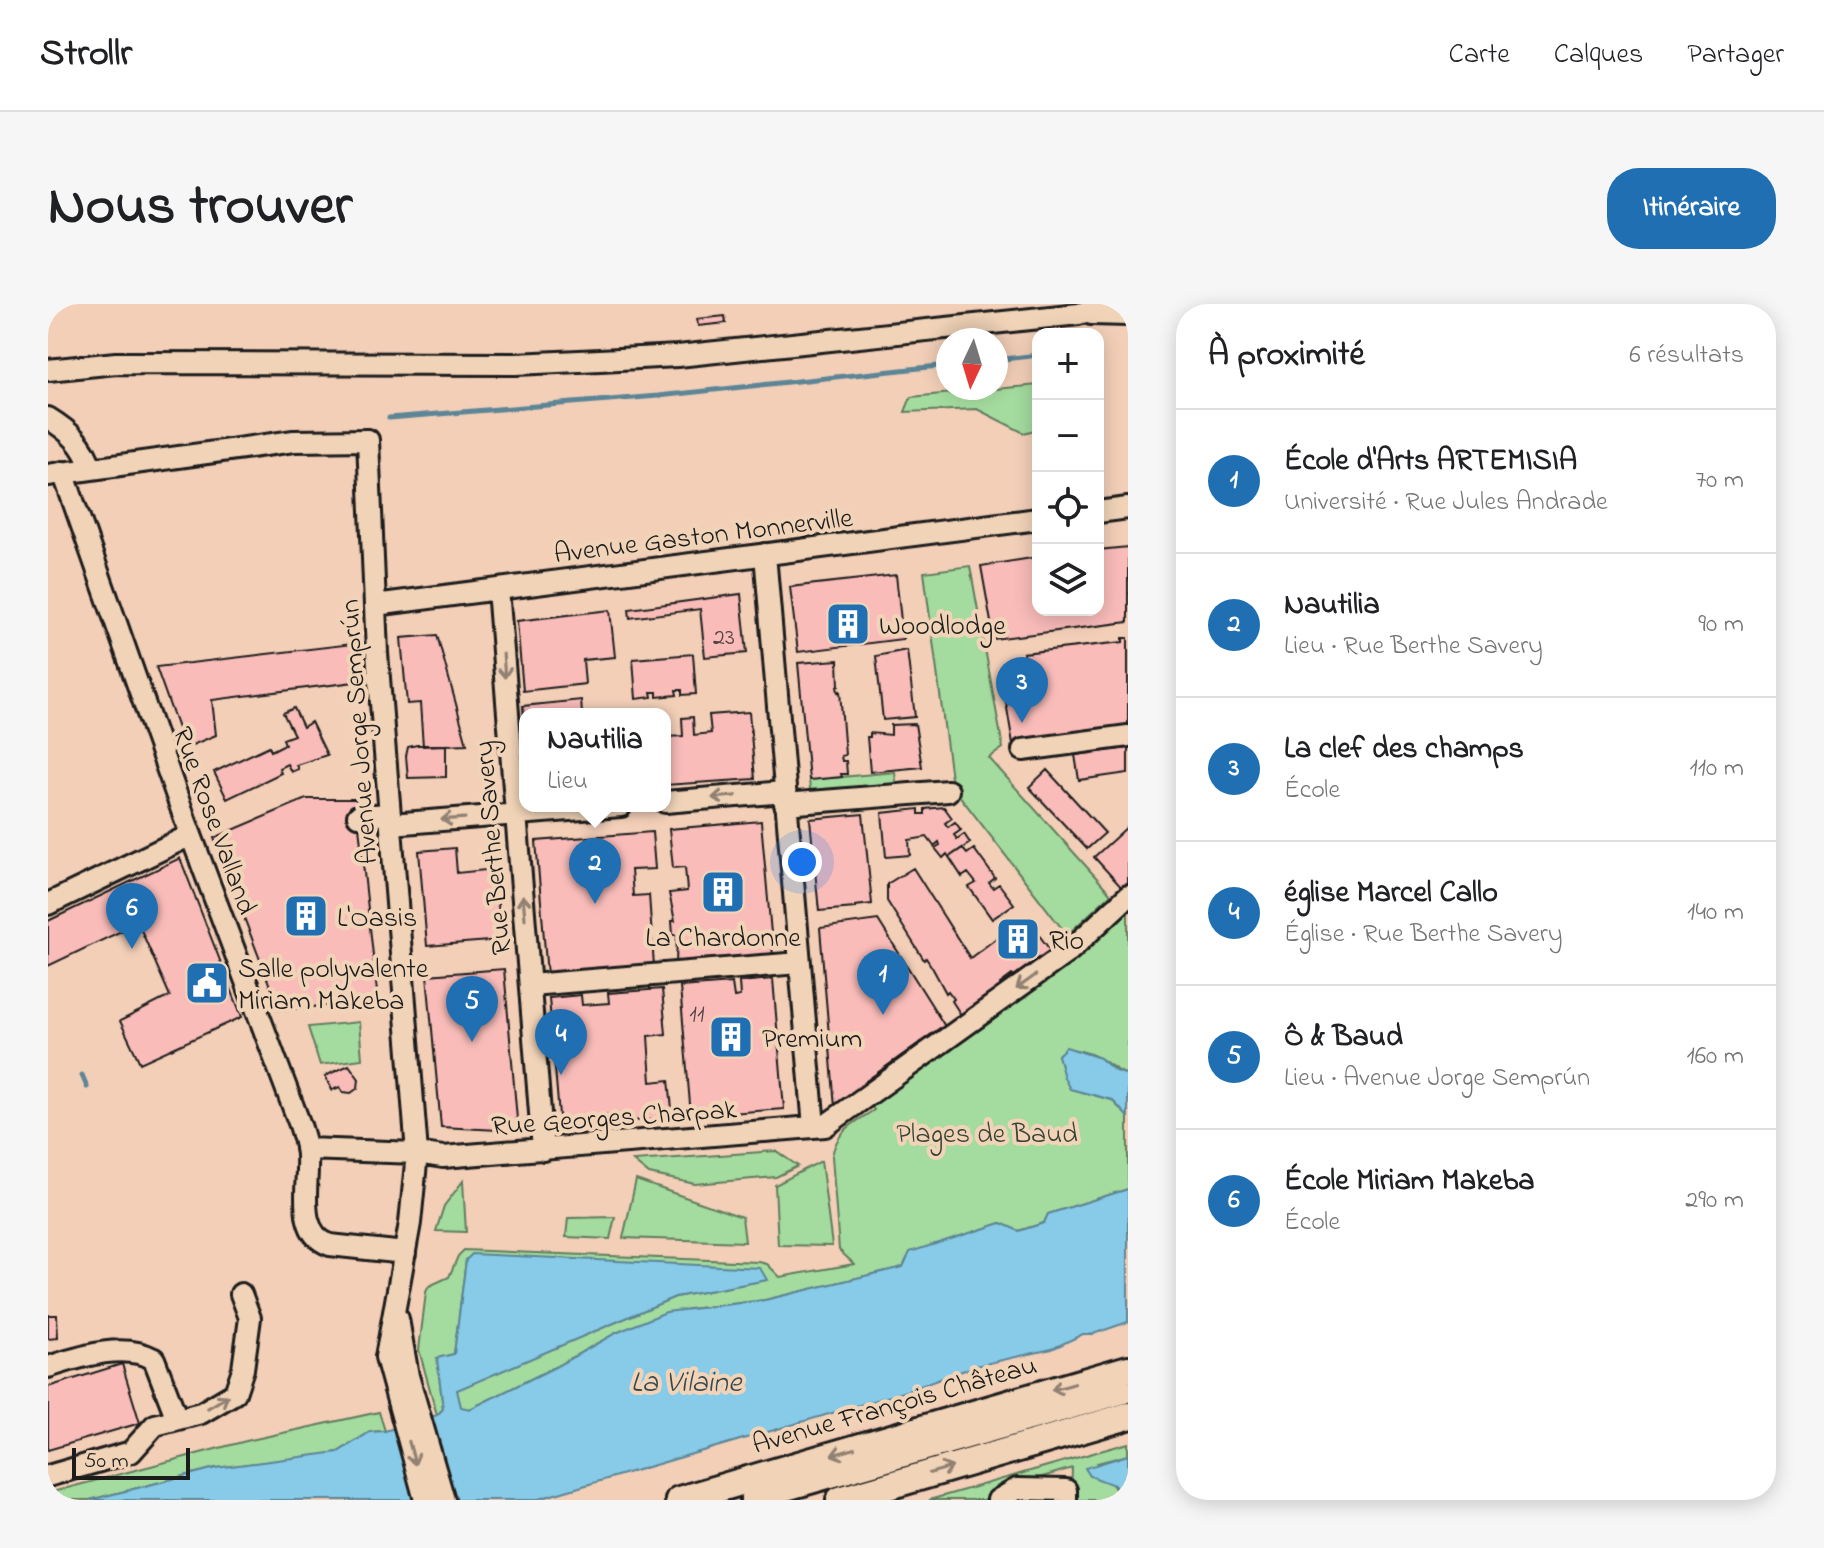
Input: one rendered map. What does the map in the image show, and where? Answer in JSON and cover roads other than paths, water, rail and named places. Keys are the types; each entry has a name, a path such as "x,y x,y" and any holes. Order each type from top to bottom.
{"main road":[{"name":"Avenue François Château","path":"679,1500 1128,1369"},
{"path":"840,1500 1128,1416"}],"street":[{"path":"1079,314 1109,304"},
{"path":"48,370 116,363 516,364 616,359 693,354 1079,314 1128,315"},
{"path":"48,418 76,438 91,468 56,474"},
{"name":"Avenue Jorge Semprún","path":"91,468 294,441 368,440 375,605 417,1153 396,1307 407,1404"},
{"name":"Rue Rose Valland","path":"56,474 191,835 211,859 300,1125 306,1149 307,1216 315,1236 330,1245 405,1253"},
{"path":"1104,511 1128,508"},
{"name":"Avenue Gaston Monnerville","path":"375,605 1032,520"},
{"path":"765,554 814,1127 825,1126 1057,960 1128,896"},
{"name":"Rue Berthe Savery","path":"498,589 543,1150"},
{"path":"1023,750 1128,736"},
{"path":"671,802 948,791"},
{"path":"358,816 391,819 551,812"},
{"path":"48,904 191,835"},
{"path":"530,985 799,963"},
{"name":"Rue Georges Charpak","path":"306,1149 417,1153 443,1157 814,1127"},
{"path":"48,1476 131,1452 155,1425 201,1413 235,1393 243,1369 250,1318 241,1294"},
{"path":"48,1367 85,1355 139,1351 154,1359 177,1419"},
{"path":"751,1500 1128,1392"},
{"path":"407,1404 425,1500"},
{"path":"407,1404 444,1500"},
{"path":"718,1489 796,1487"},
{"path":"998,1500 1017,1489 1066,1490 1066,1500"}],"water":[{"path":"1066,1047 1100,1058 1115,1071 1128,1075 1128,1117 1112,1100 1070,1089 1058,1055"},
{"name":"La Vilaine","path":"1128,1189 1128,1322 1093,1334 1083,1334 1052,1349 976,1366 904,1392 535,1500 90,1500 216,1468 338,1452 370,1432 385,1431 437,1415 443,1409 437,1358 454,1354 466,1260 472,1254 760,1268 767,1280 675,1297 457,1390 461,1407 470,1409 616,1333 666,1312 765,1300 903,1267 910,1252 1001,1223 1019,1231 1044,1223 1048,1214"},
{"path":"1128,1455 1128,1500 1123,1500 1114,1485 1090,1476 1085,1468"}],"waterway":[{"path":"1008,359 1032,356"},
{"path":"389,418 658,396 936,366"},
{"path":"82,1075 87,1087"}],"place":[{"name":"Woodlodge","path":"848,624"},
{"name":"La clef des champs","path":"1022,723"},
{"name":"La Chardonne","path":"723,892"},
{"name":"Nautilia","path":"595,904"},
{"name":"L'Oasis","path":"306,916"},
{"name":"Rio","path":"1018,939"},
{"name":"École Miriam Makeba","path":"132,949"},
{"name":"Salle polyvalente Miriam Makeba","path":"207,983"},
{"name":"École d'Arts ARTEMISIA","path":"883,1015"},
{"name":"Premium","path":"731,1037"},
{"name":"Ô & Baud","path":"472,1042"},
{"name":"église Marcel Callo","path":"561,1075"}],"park label":[{"name":"Plages de Baud","path":"987,1132"}]}
